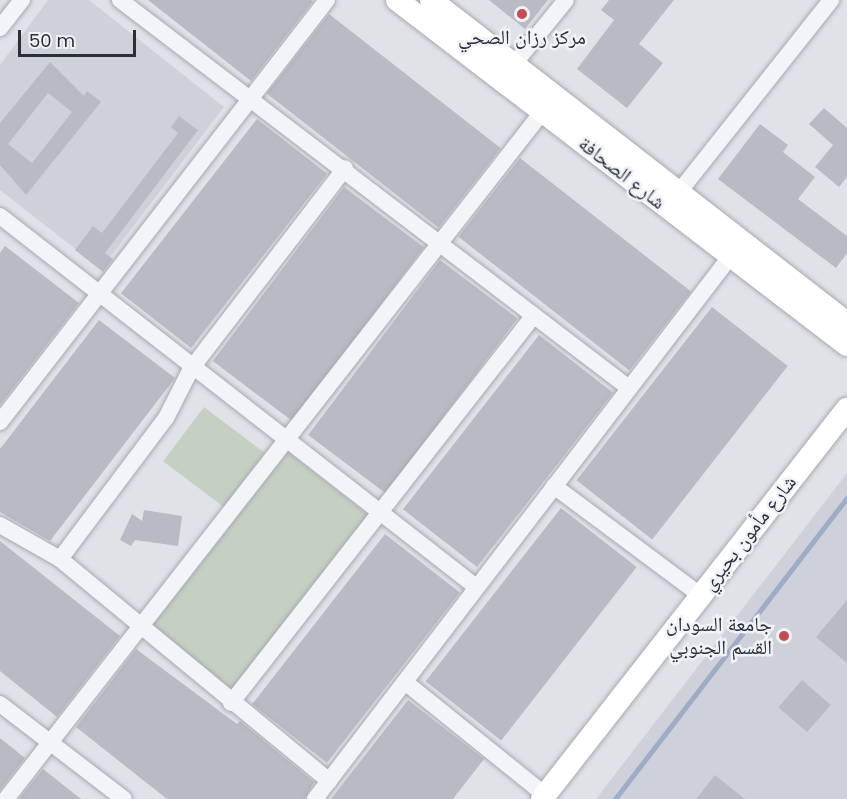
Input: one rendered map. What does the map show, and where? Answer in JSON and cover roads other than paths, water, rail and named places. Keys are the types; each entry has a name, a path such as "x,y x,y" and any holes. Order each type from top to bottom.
{"main road":[{"name":"شارع الصحافة","path":"397,0 847,345"},
{"name":"شارع الصحافة","path":"431,0 847,323"},
{"name":"شارع مأمون بحيري","path":"544,797 847,409"}],"street":[{"path":"0,28 22,0"},
{"path":"120,0 345,168 629,388"},
{"path":"0,422 327,0"},
{"path":"514,64 566,0"},
{"path":"678,192 831,0"},
{"path":"6,799 543,111"},
{"path":"60,559 166,418 191,369 345,168"},
{"path":"1,219 285,442 381,512 476,586"},
{"path":"315,799 730,257"},
{"path":"231,703 534,315"},
{"path":"554,486 700,595"},
{"path":"0,525 60,559 231,703 329,781"},
{"path":"405,682 544,797"},
{"path":"0,704 124,799"}],"waterway":[{"path":"615,799 847,498"}],"place":[{"name":"مركز رزان الصحي","path":"522,14"},
{"name":"جامعة السودان القسم الجنوبي","path":"784,636"}]}
